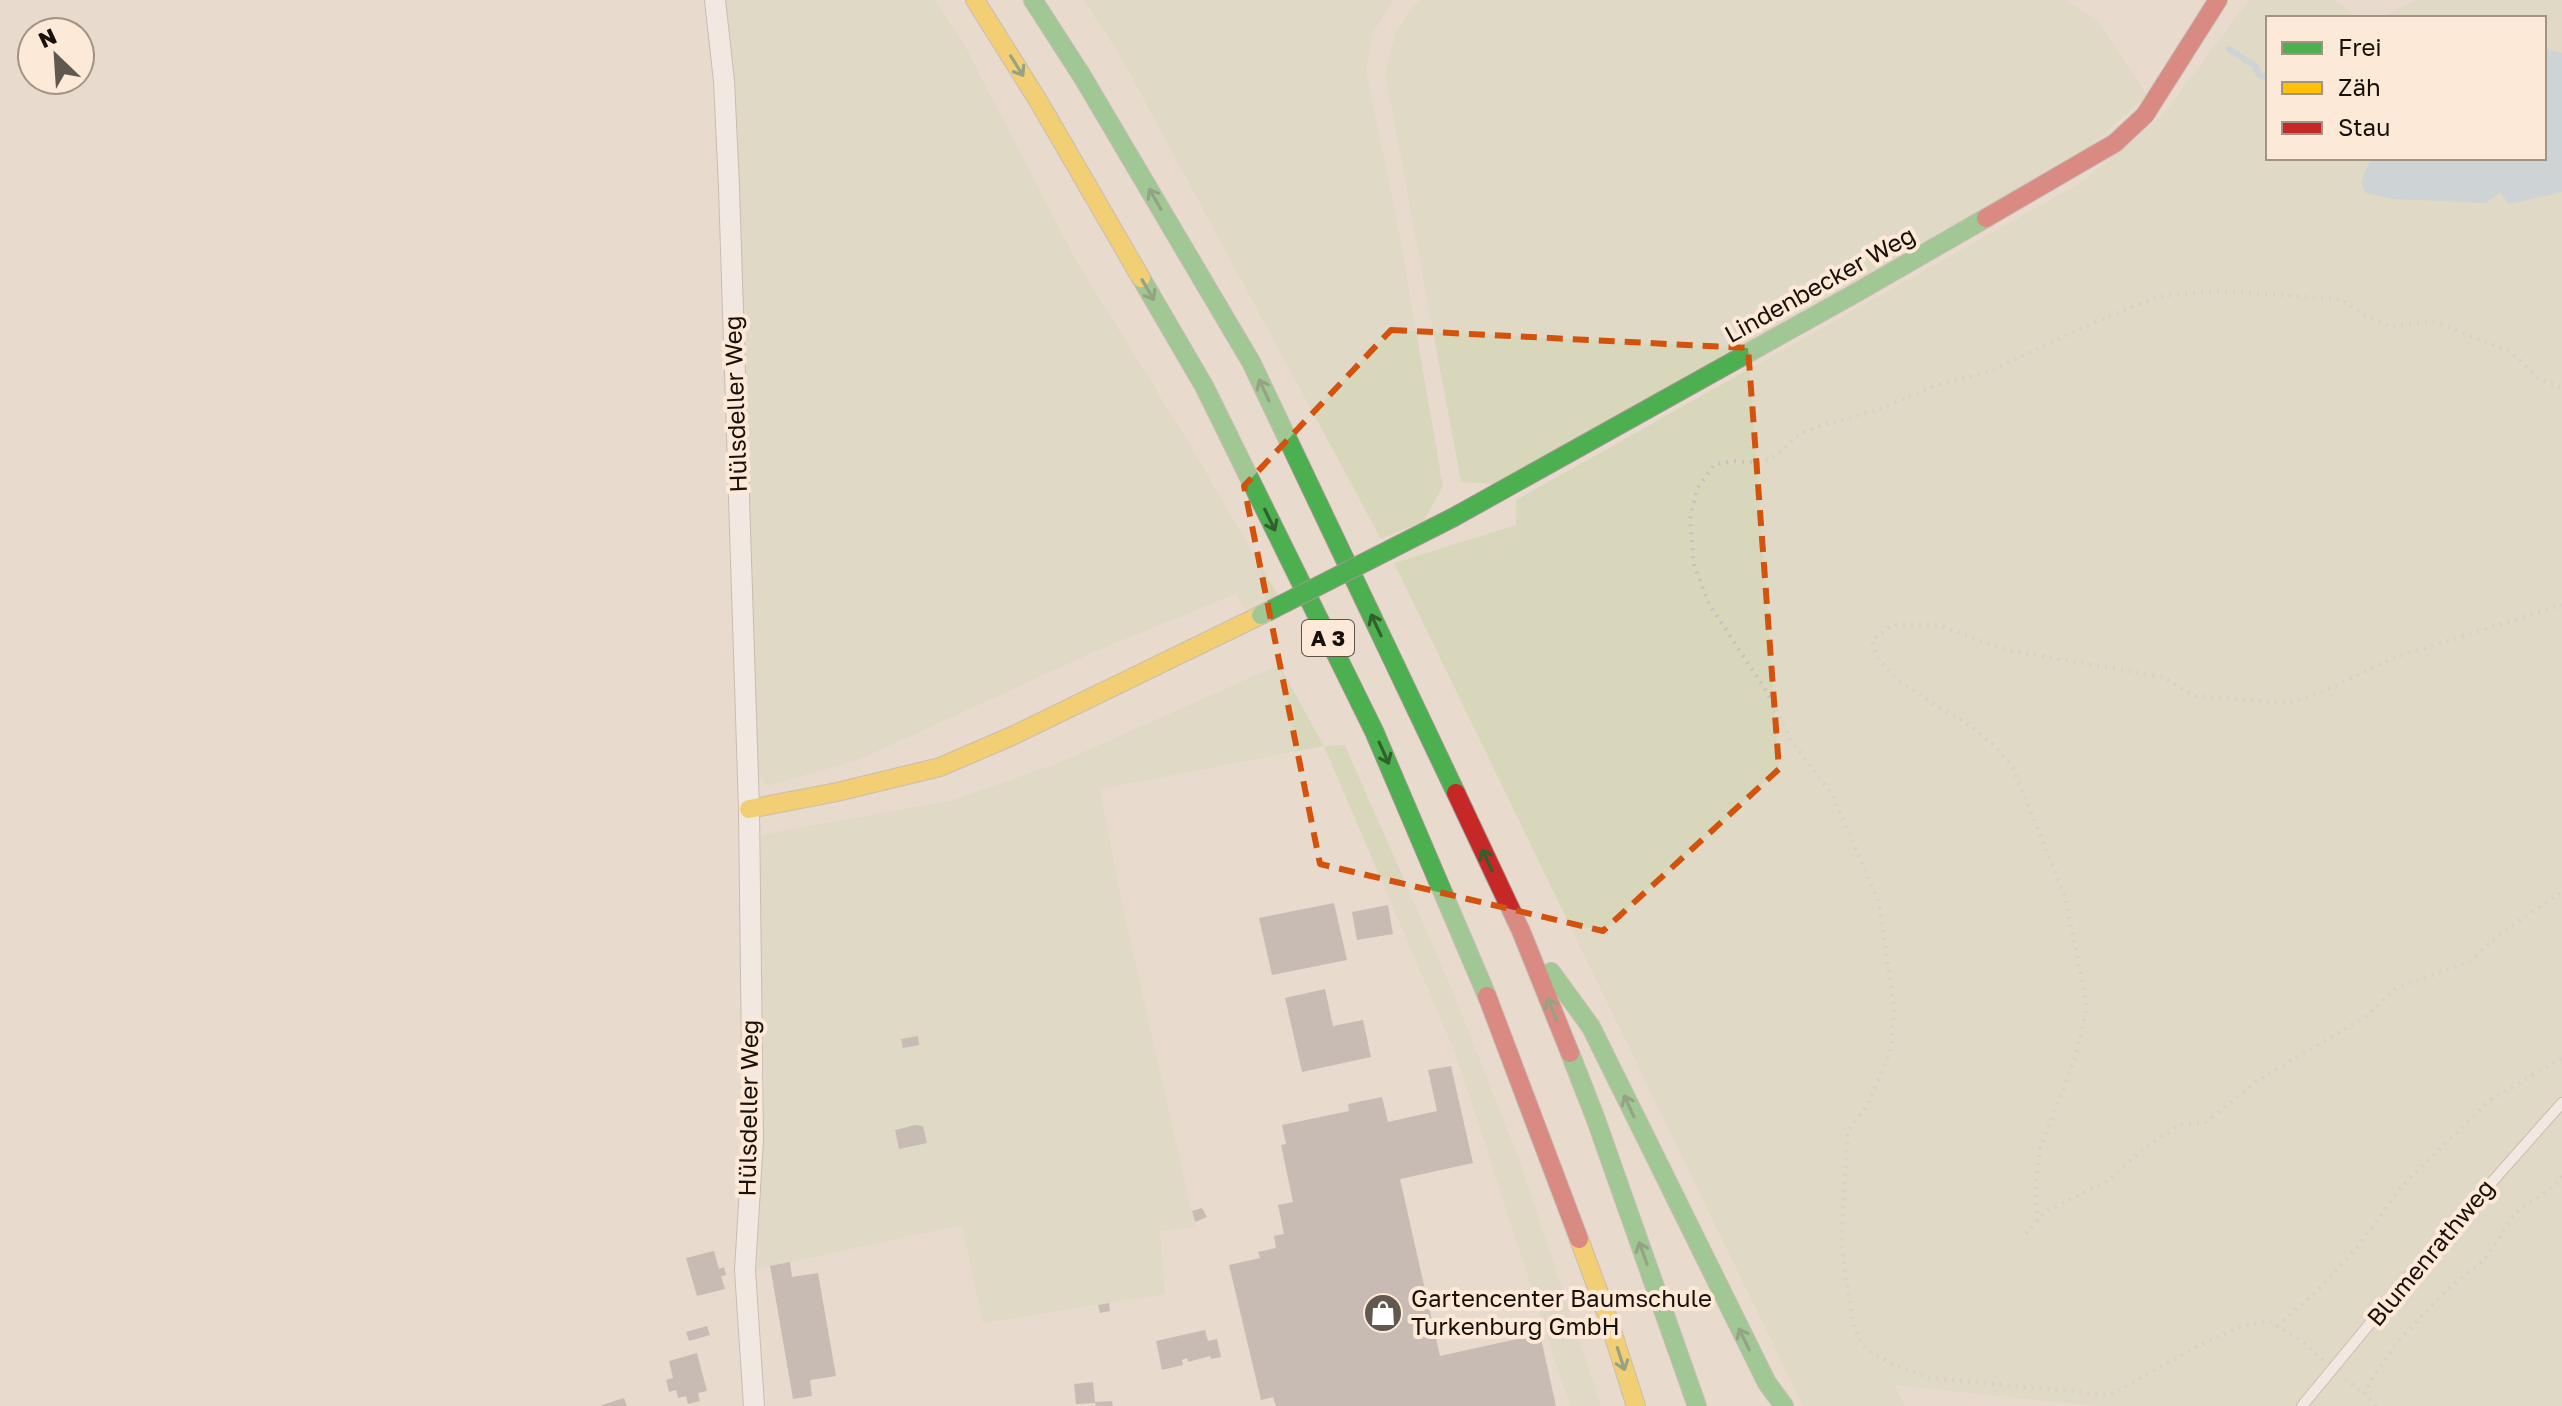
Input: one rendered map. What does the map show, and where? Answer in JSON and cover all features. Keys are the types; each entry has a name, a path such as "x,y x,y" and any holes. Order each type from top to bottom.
{"main road":[{"name":"A 3","path":"975,0 1039,102 1204,386 1374,731 1467,944 1530,1105 1606,1312 1636,1406"},
{"name":"A 3","path":"1033,0 1082,76 1251,362 1521,931 1595,1117 1697,1406"},
{"name":"Lindenbecker Weg","path":"749,809 940,767 1012,736 1261,615 1495,495 1840,302 2115,143 2145,115 2218,0"},
{"path":"1521,931 1591,1027 1767,1383 1784,1406"}],"street":[{"name":"Hülsdeller Weg","path":"715,0 724,81 728,171 749,809 753,1140 745,1270 754,1406"}],"lane":[{"name":"Blumenrathweg","path":"2302,1406 2424,1258 2562,1103"}],"path":[{"path":"2562,388 2538,378 2510,351 2432,321 2391,327 2362,314 2341,299 2216,291 2157,297 1988,372 1937,385 1874,411 1799,434 1778,454 1762,463 1732,461 1714,465 1697,489 1690,519 1694,565 1709,604 1767,692 1792,742 1832,794 1879,902 1894,1007 1891,1049 1868,1104 1848,1131 1841,1243 1854,1329 1866,1349 1894,1365 1930,1378 2110,1395 2196,1347 2242,1326 2269,1321 2277,1326 2317,1291 2359,1245 2402,1186 2490,1100 2562,1058"},
{"path":"2037,1221 2036,1184 2040,1149 2076,1055 2087,1007 2065,896 2013,768 1995,746 1964,721 1897,679 1877,657 1872,640 1893,625 1938,625 2007,650 2163,677 2194,696 2286,703 2317,694 2396,657 2562,605"},
{"path":"2026,1234 2045,1212 2109,1180 2147,1146 2180,1125 2206,1122 2257,1081 2365,1017 2395,989 2470,961 2500,934 2562,892"},
{"path":"2376,1406 2365,1394 2396,1343 2446,1291 2485,1259 2516,1212 2556,1185 2562,1175"}],"highlighted area":[{"path":"1391,330 1748,348 1779,769 1603,931 1320,864 1244,486"}],"green space":[{"path":"723,0 935,0 964,44 1075,259 1282,602 1247,611 1235,594 1094,652 858,760 767,786 756,771 748,422 733,78"},
{"path":"1083,0 1394,0 1372,34 1366,71 1397,221 1443,486 1424,521 1381,539 1121,57"},
{"path":"1419,0 2066,0 2098,21 2147,96 2069,164 1493,484 1461,482 1385,72 1396,31"},
{"path":"2249,0 2334,0 2356,16 2266,16 2266,160 2546,160 2546,16 2383,16 2416,0 2562,0 2562,1406 2095,1406 1894,1385 1905,1406 1803,1406 1394,563 1516,525 1516,500 2080,183 2161,117"},
{"path":"1279,665 1324,746 1100,789 1121,899 1195,1227 1160,1231 1165,1294 983,1323 962,1225 757,1269 765,1078 761,1015 761,835 954,800 1061,762"},
{"path":"1345,745 1451,987 1519,1159 1601,1406 1570,1406 1456,1055 1324,746"}],"water":[{"path":"2546,49 2562,53 2562,192 2509,204 2500,192 2486,203 2393,199 2365,193 2361,182 2370,160 2546,160"}],"building":[{"path":"1334,903 1347,960 1272,975 1259,918"},
{"path":"1388,905 1393,934 1357,940 1352,912"},
{"path":"1325,989 1333,1026 1363,1020 1371,1057 1302,1072 1285,998"},
{"path":"918,1036 919,1045 903,1048 901,1039"},
{"path":"1451,1066 1473,1163 1400,1179 1440,1356 1540,1334 1556,1406 1276,1406 1273,1397 1261,1400 1229,1265 1260,1258 1258,1252 1276,1248 1274,1236 1284,1234 1278,1205 1293,1202 1281,1145 1286,1144 1282,1125 1349,1111 1348,1104 1382,1097 1388,1122 1437,1111 1428,1070"},
{"path":"923,1126 927,1143 899,1149 895,1130"},
{"path":"1202,1208 1207,1217 1195,1222 1192,1211"},
{"path":"714,1251 719,1269 724,1267 726,1275 721,1276 725,1289 697,1296 686,1258"},
{"path":"790,1262 792,1277 818,1273 836,1376 810,1380 812,1396 793,1399 770,1266"},
{"path":"1109,1303 1110,1311 1100,1313 1098,1305"},
{"path":"707,1326 710,1335 689,1341 686,1332"},
{"path":"1205,1330 1208,1341 1217,1339 1221,1357 1211,1359 1210,1356 1188,1362 1187,1358 1182,1360 1183,1365 1162,1370 1156,1341"},
{"path":"697,1353 707,1391 698,1393 700,1401 688,1404 686,1396 678,1398 676,1390 669,1392 666,1380 673,1378 669,1361"},
{"path":"1093,1382 1095,1402 1112,1401 1113,1406 1076,1404 1074,1384"},
{"path":"624,1398 627,1406 602,1406 602,1405"}],"waterway":[{"path":"2229,49 2255,66 2259,75 2266,77"}],"traffic: fast":[{"path":"1033,0 1082,76 1251,362 1456,793"},
{"path":"1391,549 1454,517 1986,218"},
{"path":"1141,278 1204,386 1374,731 1487,996"},
{"path":"1261,615 1391,549"},
{"path":"1551,972 1591,1027 1767,1383 1784,1406"},
{"path":"1570,1053 1697,1406"}],"traffic: slow":[{"path":"975,0 1039,102 1141,278"},
{"path":"749,809 940,767 1012,736 1261,615"},
{"path":"1579,1239 1636,1406"}],"traffic: jam":[{"path":"1986,218 2115,143 2145,115 2218,0"},
{"path":"1456,793 1521,931 1570,1053"},
{"path":"1487,996 1579,1239"}],"place":[{"name":"Gartencenter Baumschule Turkenburg GmbH","path":"1383,1313"}]}
